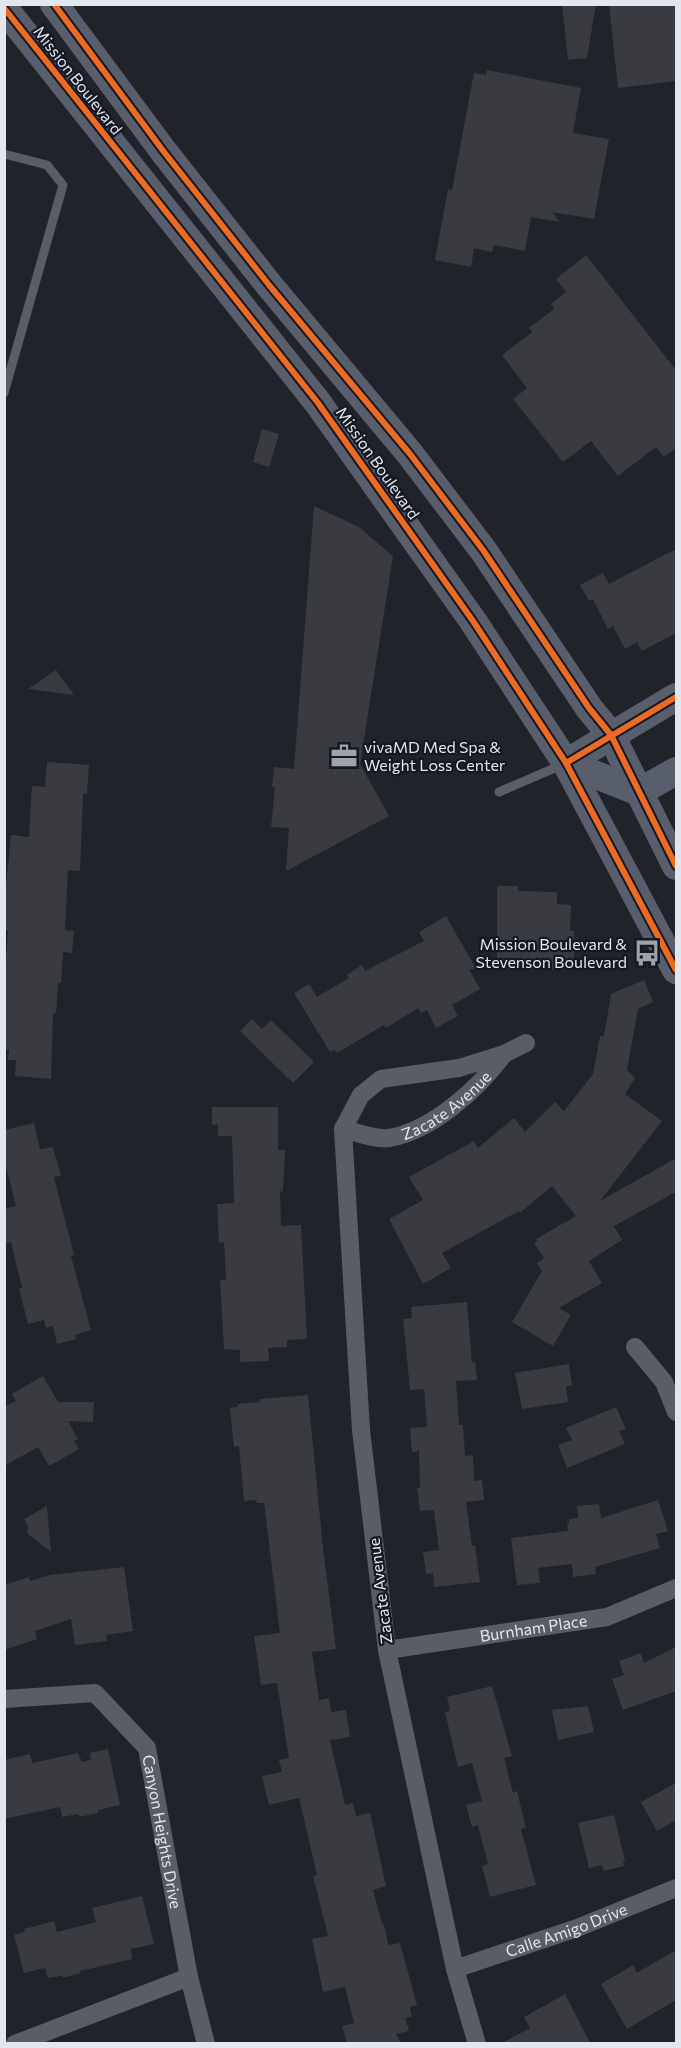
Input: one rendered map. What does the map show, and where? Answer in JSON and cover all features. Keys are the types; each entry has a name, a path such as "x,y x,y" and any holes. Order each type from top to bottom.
{"main road":[{"name":"Mission Boulevard","path":"54,4 111,82 233,239 438,490 504,580 589,708 611,735 676,866"},
{"name":"Mission Boulevard","path":"7,17 318,403 473,621 566,763 676,970"},
{"path":"566,763 676,697"},
{"path":"566,763 639,792 676,771"}],"street":[{"name":"Zacate Avenue","path":"477,2043 455,1969 387,1650 361,1430 343,1129 361,1095 381,1079 459,1068 526,1043"},
{"name":"Zacate Avenue","path":"343,1129 387,1139 411,1132 437,1118 463,1098 493,1068 504,1053"},
{"path":"635,1347 664,1382 676,1413"},
{"name":"Burnham Place","path":"387,1650 607,1617 676,1588"},
{"name":"Canyon Heights Drive","path":"4,1699 95,1693 147,1748 189,1977 206,2043"},
{"name":"Calle Amigo Drive","path":"455,1969 577,1928 676,1888"},
{"path":"15,2043 189,1977"}],"lane":[{"path":"4,154 47,165 63,185 4,393"},
{"path":"499,792 566,763"}],"building":[{"path":"562,4 596,4 587,58 568,60"},
{"path":"609,4 676,4 676,81 618,88"},
{"path":"487,70 581,88 573,133 609,139 594,219 552,212 560,222 531,217 525,251 494,245 492,252 474,248 471,267 435,260 448,189 452,190 474,73 486,75"},
{"path":"586,255 676,370 676,448 664,457 656,447 618,476 591,441 563,462 513,399 527,388 502,355 532,332 529,328 554,309 551,304 566,292 556,279"},
{"path":"262,429 279,434 269,467 253,462"},
{"path":"314,506 359,527 393,556 360,764 389,816 286,871 289,828 271,827 275,787 272,787 274,767 294,769"},
{"path":"676,549 676,633 642,651 637,642 625,649 613,626 608,629 593,599 589,601 580,585 603,573 609,584"},
{"path":"56,670 74,695 28,689"},
{"path":"47,762 89,765 87,794 83,794 80,871 68,870 65,930 74,931 72,953 63,952 61,983 58,983 56,1013 53,1013 51,1079 15,1076 16,1060 8,1060 9,1050 4,1050 4,991 8,931 4,930 4,907 11,835 29,837 32,786 45,787"},
{"path":"497,886 518,886 518,891 557,892 557,904 571,905 570,931 574,931 574,966 564,966 564,970 497,969"},
{"path":"446,916 476,969 469,969 480,989 452,1005 458,1016 436,1028 427,1010 421,1013 418,1008 386,1028 384,1025 337,1053 335,1050 330,1052 294,993 309,984 317,997 349,978 347,975 362,965 365,971 424,941 419,932"},
{"path":"644,980 653,1002 638,1009 627,1070 635,1078 625,1094 662,1121 600,1201 676,1158 676,1192 614,1226 622,1240 589,1261 602,1283 559,1308 571,1315 553,1346 512,1322 542,1271 537,1263 544,1258 534,1243 536,1239 576,1216 552,1186 520,1213 519,1211 442,1253 451,1268 423,1284 389,1219 423,1200 409,1177 474,1141 478,1148 514,1118 525,1132 555,1102 564,1111 593,1074 600,1036 604,1036 611,994"},
{"path":"252,1019 262,1029 271,1020 314,1062 293,1083 240,1031"},
{"path":"212,1107 278,1107 278,1150 285,1150 283,1191 280,1192 281,1226 301,1225 307,1339 287,1340 287,1347 268,1348 269,1361 240,1362 240,1350 224,1349 220,1280 226,1280 224,1242 219,1243 217,1204 234,1203 232,1136 218,1136 218,1124 212,1125"},
{"path":"34,1123 40,1149 53,1147 61,1176 54,1177 74,1255 71,1256 91,1330 75,1335 76,1339 57,1344 53,1326 46,1328 44,1320 28,1324 11,1242 4,1244 4,1209 16,1206 4,1159 4,1130"},
{"path":"467,1302 472,1363 475,1362 477,1380 456,1381 459,1425 463,1425 465,1456 473,1455 474,1481 482,1480 484,1500 466,1502 480,1582 434,1587 433,1573 426,1574 423,1552 439,1550 434,1510 420,1511 417,1488 420,1488 419,1451 412,1452 410,1428 427,1427 424,1389 410,1390 403,1319 412,1318 411,1307"},
{"path":"569,1364 572,1385 566,1387 568,1402 522,1409 515,1373"},
{"path":"43,1376 58,1402 94,1402 93,1422 68,1421 78,1439 74,1441 79,1449 49,1466 38,1447 4,1466 4,1407 16,1401 12,1394"},
{"path":"308,1395 323,1548 336,1649 312,1652 319,1700 329,1698 331,1712 346,1710 350,1737 330,1740 345,1805 353,1803 356,1816 370,1813 386,1886 373,1890 388,1945 400,1943 417,2005 410,2007 412,2017 405,2018 409,2031 396,2034 401,2043 347,2043 342,2026 354,2023 345,1987 323,1992 312,1939 328,1936 313,1876 317,1875 299,1798 269,1805 262,1776 282,1772 279,1760 289,1758 277,1683 261,1685 254,1636 280,1633 264,1503 257,1503 256,1500 244,1501 239,1446 234,1447 230,1408 238,1407 238,1404 260,1402 260,1399"},
{"path":"616,1407 626,1429 619,1431 625,1444 567,1468 558,1445 572,1440 566,1428"},
{"path":"658,1500 668,1531 656,1534 660,1548 595,1567 596,1574 573,1577 572,1564 538,1568 540,1583 517,1585 511,1538 568,1531 569,1519 578,1518 577,1506 599,1504 601,1518"},
{"path":"47,1506 51,1552 27,1533 28,1526 24,1519"},
{"path":"124,1567 133,1631 106,1635 107,1641 75,1645 71,1619 35,1631 37,1639 4,1650 4,1585 29,1577 30,1581 50,1575"},
{"path":"676,1647 676,1691 623,1710 612,1679 624,1675 619,1661 641,1653 644,1663"},
{"path":"492,1686 512,1756 504,1758 513,1793 517,1791 526,1828 521,1829 536,1885 490,1897 482,1866 488,1864 478,1825 472,1827 466,1805 482,1801 472,1763 458,1767 445,1712 450,1711 447,1697"},
{"path":"588,1706 594,1732 558,1740 552,1710"},
{"path":"108,1749 120,1805 79,1817 78,1814 62,1817 60,1807 4,1819 4,1760 30,1754 32,1763 78,1753 82,1762 91,1760 90,1753"},
{"path":"676,1783 676,1820 657,1831 641,1802"},
{"path":"614,1815 625,1861 623,1861 624,1866 604,1871 602,1865 589,1868 578,1823"},
{"path":"142,1896 154,1944 131,1949 132,1959 80,1971 81,1973 63,1978 62,1976 48,1978 45,1968 24,1973 14,1935 25,1932 24,1929 54,1921 57,1932 96,1922 92,1908"},
{"path":"676,1950 676,2000 627,2029 601,1984 633,1965 637,1973"},
{"path":"565,1994 590,2043 502,2043 530,2028 524,2017"}],"cycle path":[{"path":"54,4 164,152 269,285 410,454 483,550 589,708 611,735 676,866"},
{"path":"4,8 318,403 473,621 566,763 676,970"},
{"path":"566,763 676,697"}],"place":[{"name":"vivaMD Med Spa & Weight Loss Center","path":"344,756"},
{"name":"Mission Boulevard & Stevenson Boulevard","path":"647,953"}]}
